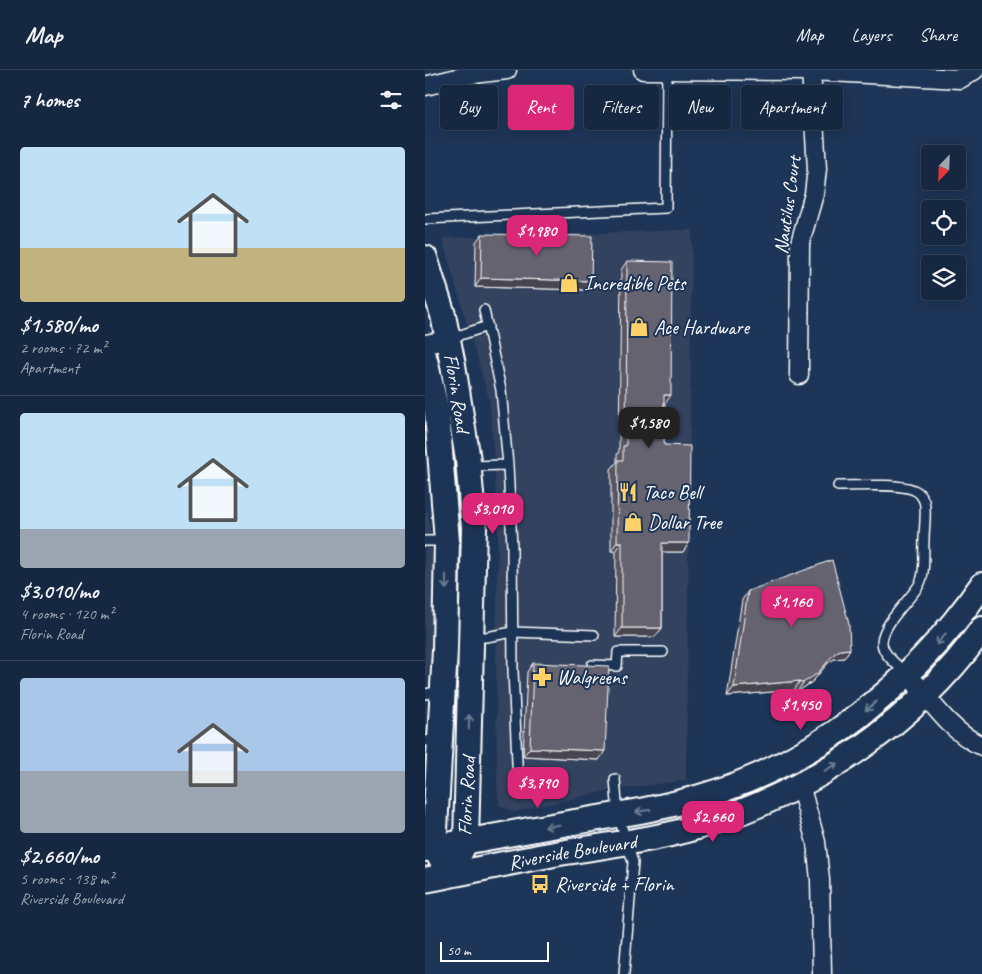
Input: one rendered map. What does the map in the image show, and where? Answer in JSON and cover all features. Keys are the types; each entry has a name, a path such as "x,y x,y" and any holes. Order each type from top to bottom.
{"street":[{"path":"425,86 473,74 507,70"},
{"path":"643,70 811,71 960,79 975,70"},
{"name":"Nautilus Court","path":"799,375 800,243 814,194 817,169 811,71"},
{"name":"Florin Road","path":"425,258 437,294 461,408 469,466 474,528 466,841 451,875 430,848 437,413 425,360"},
{"path":"425,344 448,340"},
{"name":"Riverside Boulevard","path":"430,848 654,809 701,797 745,781 773,768 827,738 887,694 938,642 962,614 982,585"},
{"name":"Riverside Boulevard","path":"425,880 510,862 663,836 709,824 754,807 800,785 838,763 877,736 925,695 954,664 982,629"},
{"path":"908,674 957,731 982,746"},
{"path":"800,785 816,842 820,880 822,974"}],"lane":[{"path":"425,219 666,208 667,70"},
{"path":"484,310 501,390 508,465 518,785"},
{"path":"448,340 487,326"},
{"path":"469,466 508,465"},
{"path":"837,486 894,486 912,489 920,493 925,502 921,582 890,622 883,636 882,645 890,658 908,674"},
{"path":"472,505 510,505"},
{"path":"471,636 486,637 513,632 594,635"},
{"path":"592,665 617,666 618,652 663,652"},
{"path":"615,779 617,815 633,862 624,974"}],"shaded area":[{"path":"692,230 686,780 602,792 514,812 499,805 497,784 498,525 490,402 442,238"},
{"path":"428,511 440,621 425,683 425,512"}],"building":[{"path":"482,234 592,236 591,281 481,278"},
{"path":"627,261 672,262 671,395 664,395 664,445 690,446 689,543 662,543 662,628 622,628 622,542 617,542 618,460 623,460 623,446 626,446"},
{"path":"832,560 849,624 850,649 840,650 834,654 818,673 803,683 800,681 734,687 748,591"},
{"name":"Walgreens","path":"533,663 609,666 605,751 530,748"}],"place":[{"name":"Incredible Pets","path":"569,283"},
{"name":"Ace Hardware","path":"639,327"},
{"name":"Taco Bell","path":"628,492"},
{"name":"Dollar Tree","path":"633,522"},
{"name":"Walgreens","path":"542,677"},
{"name":"Riverside + Florin","path":"540,884"}]}
